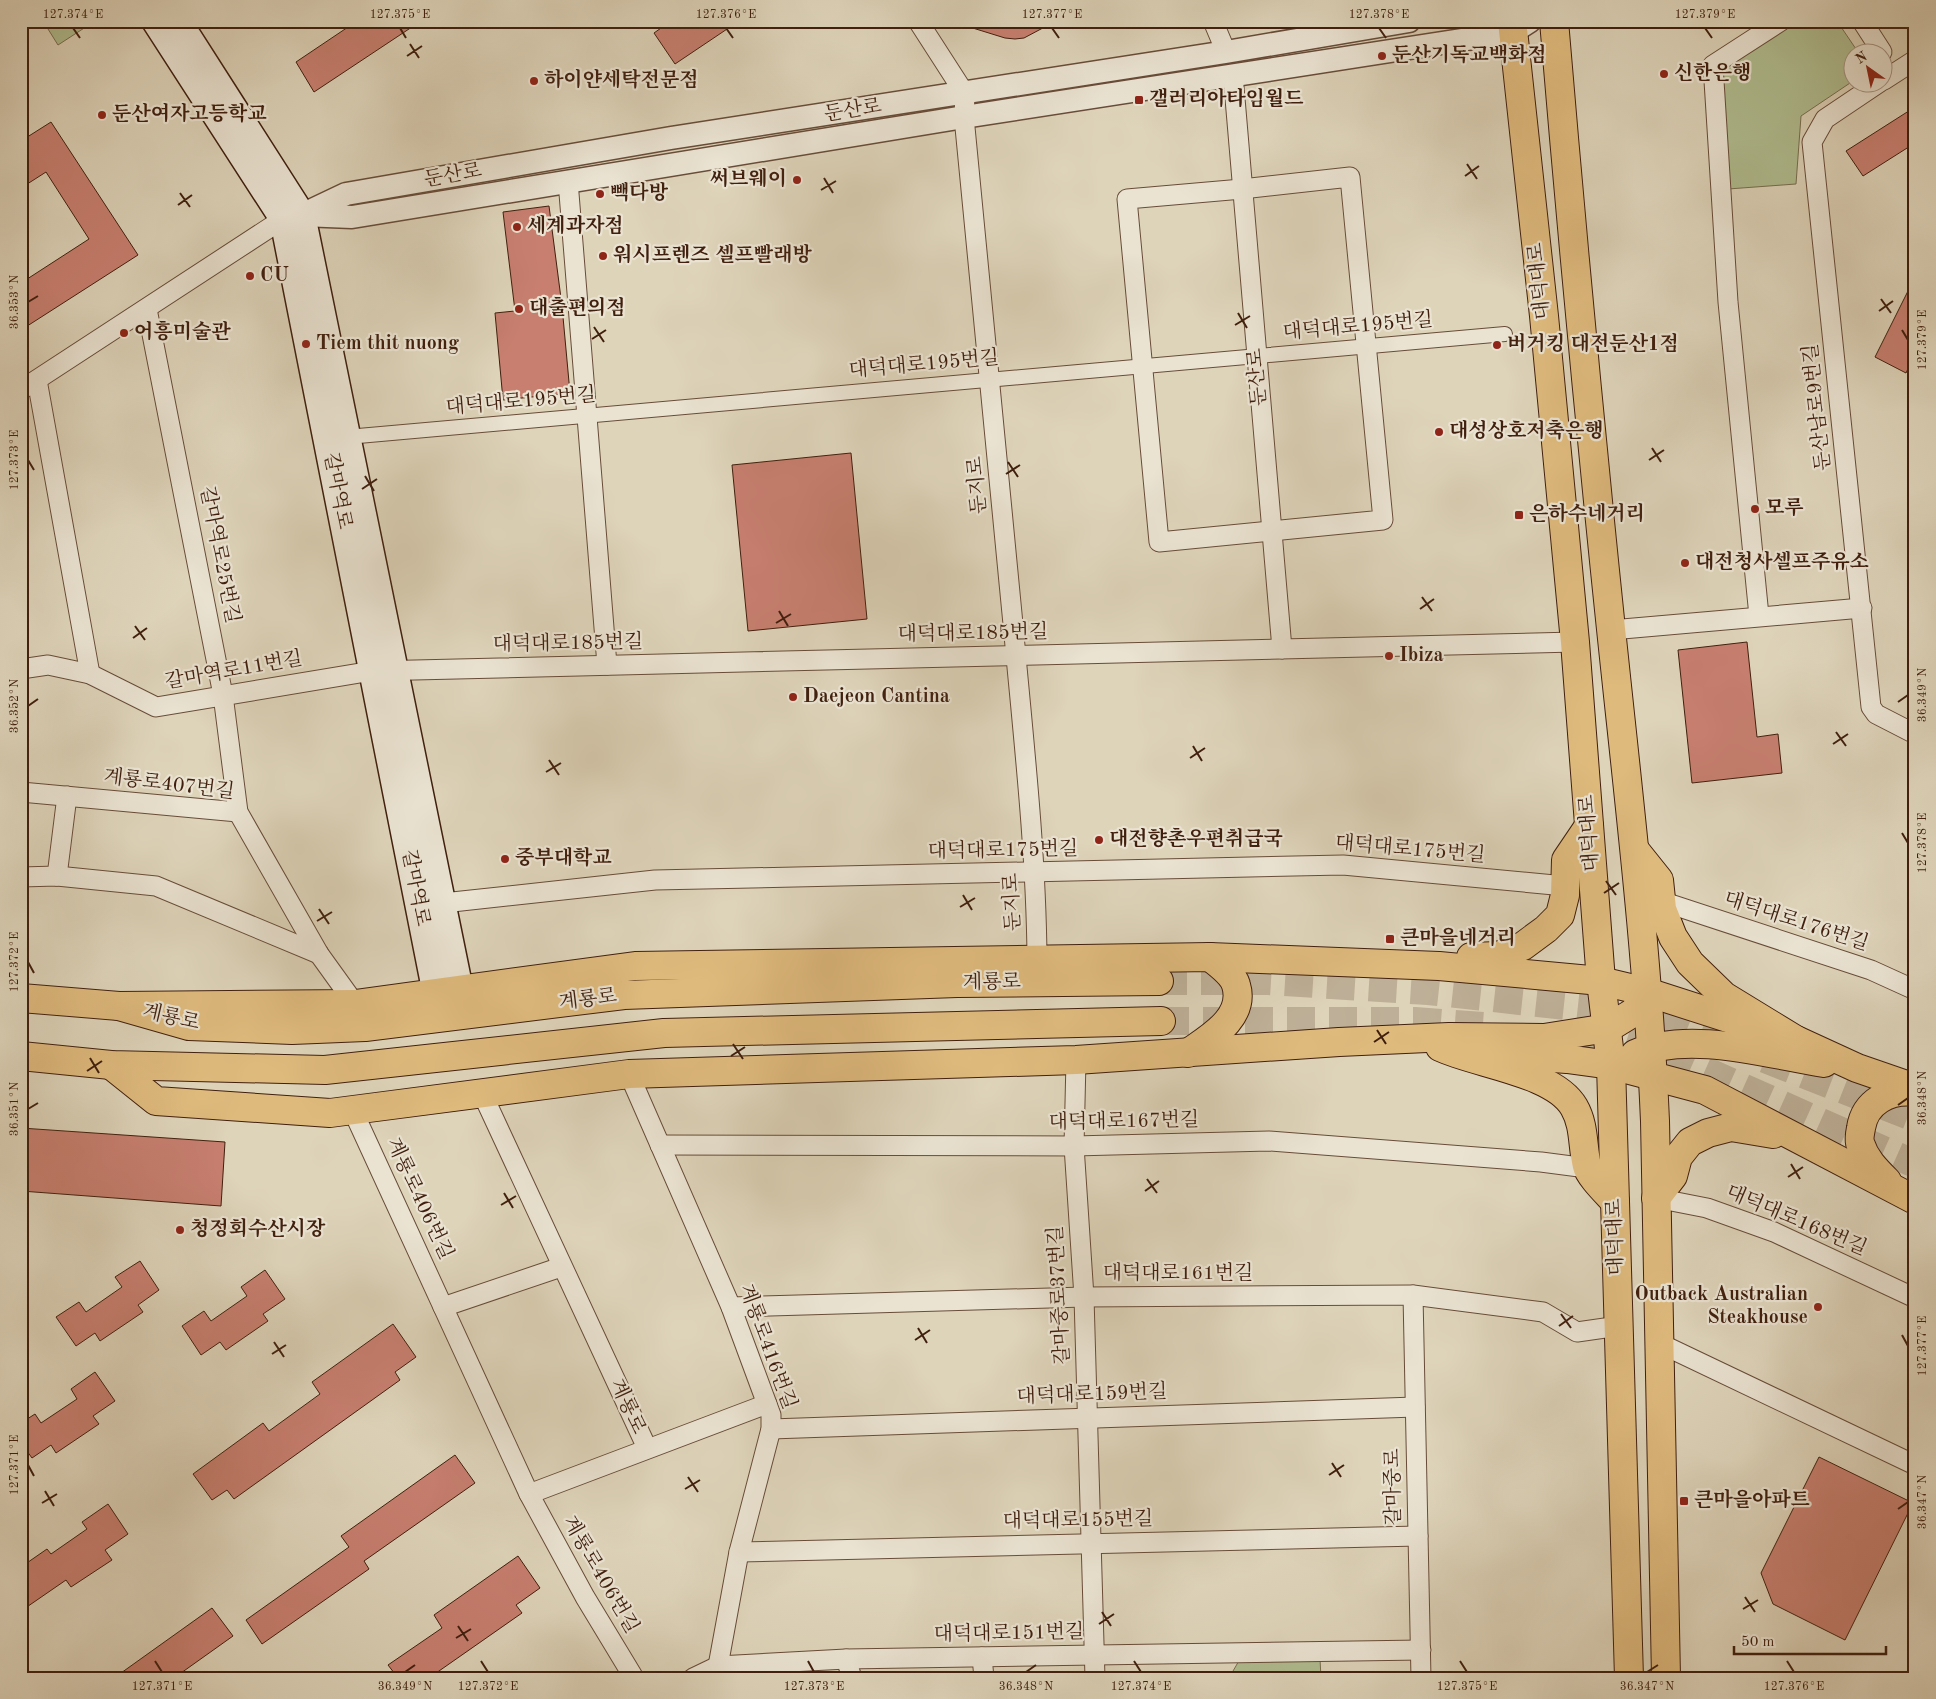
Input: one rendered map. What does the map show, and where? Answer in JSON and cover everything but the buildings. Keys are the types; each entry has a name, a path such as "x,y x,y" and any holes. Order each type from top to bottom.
{"main road":[{"name":"갈마역로","path":"155,21 292,217 448,992"},
{"name":"갈마역로","path":"178,21 292,217 347,437 384,671 443,903 448,992"},
{"name":"대덕대로","path":"1554,21 1579,317 1635,850 1653,1075 1666,1678"},
{"name":"대덕대로","path":"1519,25 1575,642 1601,981 1611,1065 1629,1678"},
{"path":"1439,966 1460,957 1498,956 1523,946 1546,929 1560,915 1565,886 1566,860 1589,826"},
{"path":"1635,850 1659,880 1661,901 1673,937 1690,963 1710,984 1724,996 1796,1040 1857,1068 1915,1090"},
{"path":"119,1006 355,1004 635,966 1210,956 1439,966 1601,981 1647,992 1796,1040"},
{"path":"1188,1053 1226,1024 1238,1001 1236,985 1210,956"},
{"name":"계룡로","path":"21,998 119,1006 190,1026 292,1030 365,1027 624,995 948,984 1158,981"},
{"path":"111,1065 156,1101 330,1112 353,1111 629,1074 1076,1060 1338,1042 1449,1037 1544,1038 1608,1028 1634,1012 1647,992"},
{"name":"계룡로","path":"21,1056 111,1065 326,1070 664,1033 1161,1021"},
{"path":"1338,1042 1440,1047 1611,1065 1653,1075 1705,1090 1906,1196"},
{"path":"1611,1065 1651,1046 1717,1045 1857,1068"},
{"path":"1440,1047 1458,1055 1525,1074 1558,1090 1574,1106 1584,1133 1588,1168 1615,1202"},
{"path":"1906,1196 1867,1161 1859,1141 1863,1114 1880,1098 1900,1090 1915,1090"},
{"path":"1656,1198 1673,1176 1678,1157 1690,1142 1708,1132 1731,1127 1800,1139"}],"street":[{"path":"918,21 965,94"},
{"path":"1213,21 1226,52"},
{"name":"둔산로","path":"292,217 346,194 671,138 965,94 1409,21"},
{"path":"1759,616 1728,302 1713,65 1781,21"},
{"path":"1862,21 1876,42"},
{"name":"둔산로","path":"292,217 352,217 1233,75 1519,25"},
{"name":"둔산남로9번길","path":"1894,73 1915,60"},
{"name":"둔산로","path":"1233,75 1282,649"},
{"name":"둔산남로9번길","path":"1865,92 1825,118 1812,142 1871,707 1876,714 1915,734"},
{"name":"둔지로","path":"965,94 964,117 991,380 1016,655 1034,873 1037,958"},
{"path":"1350,176 1366,346 1383,520 1159,542 1127,198 1242,189 1350,176"},
{"path":"568,181 607,666"},
{"path":"90,674 29,385 292,217"},
{"name":"갈마역로25번길","path":"146,309 224,695 238,812"},
{"name":"대덕대로195번길","path":"347,437 1505,334"},
{"path":"1611,630 1862,608"},
{"name":"대덕대로185번길","path":"384,671 1575,642"},
{"name":"갈마역로11번길","path":"21,668 48,665 90,674 156,707 384,671"},
{"name":"계룡로407번길","path":"21,792 238,812 319,954 355,1004"},
{"path":"57,876 67,796"},
{"name":"대덕대로175번길","path":"443,903 655,880 1343,865 1565,886"},
{"path":"21,877 57,876 156,886 319,954"},
{"name":"대덕대로176번길","path":"1661,901 1871,970 1915,990"},
{"name":"갈마중로37번길","path":"1076,1060 1074,1146 1084,1297 1095,1678"},
{"name":"계룡로416번길","path":"629,1074 731,1307 771,1415 771,1429 739,1552 721,1672"},
{"name":"계룡로","path":"482,1093 647,1448"},
{"name":"계룡로406번길","path":"353,1111 529,1494 585,1597 634,1678"},
{"name":"대덕대로167번길","path":"660,1145 1074,1146 1269,1141 1540,1162 1588,1168"},
{"name":"대덕대로168번길","path":"1656,1198 1707,1208 1774,1232 1915,1298"},
{"path":"444,1306 562,1267"},
{"name":"대덕대로161번길","path":"731,1307 1084,1297 1413,1295 1543,1312 1577,1332 1619,1326"},
{"name":"갈마중로","path":"1413,1295 1421,1678"},
{"path":"1659,1343 1915,1465"},
{"path":"529,1494 766,1404"},
{"name":"대덕대로159번길","path":"771,1429 1415,1407"},
{"name":"대덕대로155번길","path":"739,1552 1091,1542 1418,1536"},
{"name":"대덕대로151번길","path":"721,1672 846,1660 1421,1650"},
{"path":"982,1657 984,1678"},
{"path":"846,1660 852,1678"},
{"path":"693,1678 721,1672"}],"green space":[{"path":"43,21 95,21 58,45"},
{"path":"1780,21 1837,21 1851,42 1844,42 1844,87 1801,116 1796,184 1728,189 1719,62"},
{"path":"1244,1652 1320,1659 1321,1678 1229,1678"}],"tunnel":[{"path":"1159,981 1268,981 1428,991 1612,1011 1678,1024 1728,1044"},
{"path":"1161,1021 1415,1021 1485,1026"},
{"path":"1585,1035 1610,1037 1673,1056 1915,1164"},
{"path":"1765,1059 1915,1118"}],"place":[{"name":"둔산기독교백화점","path":"1382,56"},
{"name":"신한은행","path":"1664,74"},
{"name":"하이얀세탁전문점","path":"534,81"},
{"name":"갤러리아타임월드","path":"1139,100"},
{"name":"둔산여자고등학교","path":"102,115"},
{"name":"써브웨이","path":"797,180"},
{"name":"빽다방","path":"600,194"},
{"name":"세계과자점","path":"517,227"},
{"name":"워시프렌즈 셀프빨래방","path":"603,256"},
{"name":"CU","path":"250,276"},
{"name":"대출편의점","path":"519,309"},
{"name":"어흥미술관","path":"124,333"},
{"name":"Tiem thit nuong","path":"306,344"},
{"name":"버거킹 대전둔산1점","path":"1497,345"},
{"name":"대성상호저축은행","path":"1439,432"},
{"name":"모루","path":"1755,509"},
{"name":"은하수네거리","path":"1519,515"},
{"name":"대전청사셀프주유소","path":"1685,563"},
{"name":"Ibiza","path":"1389,656"},
{"name":"Daejeon Cantina","path":"793,697"},
{"name":"대전향촌우편취급국","path":"1099,840"},
{"name":"중부대학교","path":"505,859"},
{"name":"큰마을네거리","path":"1390,939"},
{"name":"청정회수산시장","path":"180,1230"},
{"name":"Outback Australian Steakhouse","path":"1818,1307"},
{"name":"큰마을아파트","path":"1684,1501"}]}
